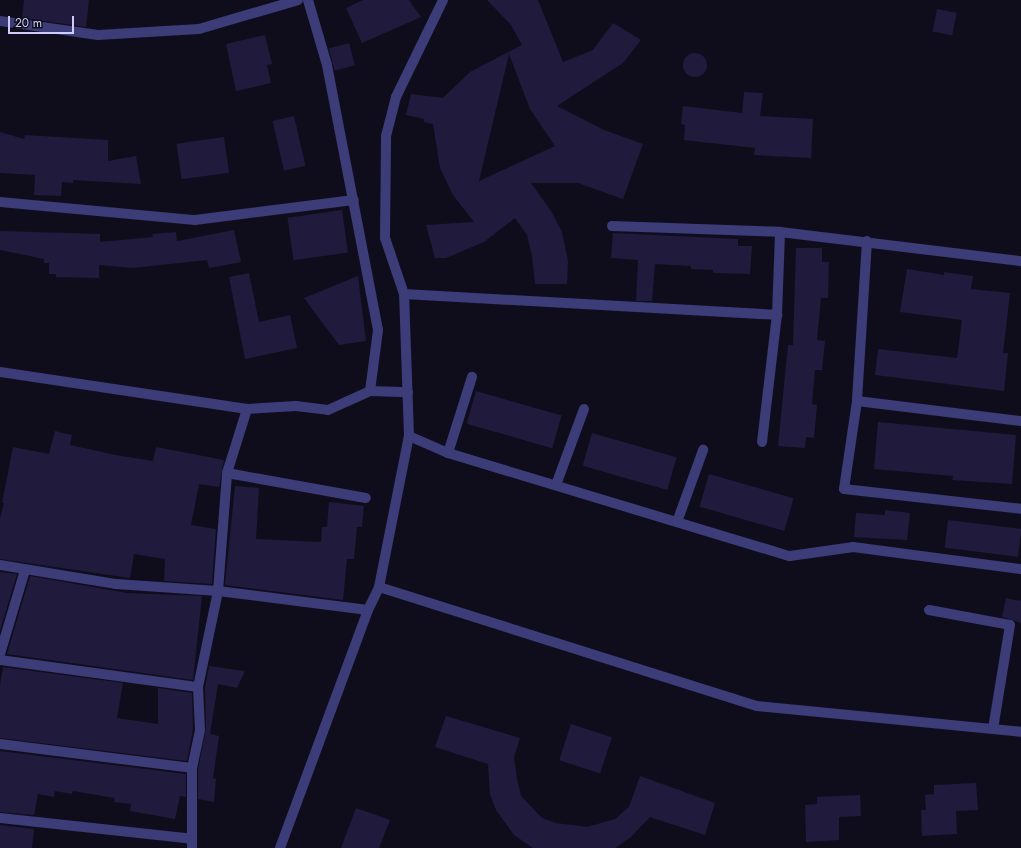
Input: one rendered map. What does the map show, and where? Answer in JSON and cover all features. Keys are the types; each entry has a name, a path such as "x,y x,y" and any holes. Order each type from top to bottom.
{"street":[{"path":"0,21 98,36 199,29 298,0"},
{"path":"308,0 327,65 378,330 370,391"},
{"path":"280,848 368,610 379,587 409,436 404,294 385,238 386,136 396,97 443,0"},
{"path":"0,202 195,220 354,200"},
{"path":"612,226 780,232 867,240 1021,261"},
{"path":"762,442 777,315 780,232"},
{"path":"867,240 857,401 844,489 1021,510"},
{"path":"404,294 777,315"},
{"path":"0,372 247,409 296,406 328,410 370,391 408,392"},
{"path":"448,453 472,377"},
{"path":"857,401 1021,421"},
{"path":"0,818 192,843 192,768 200,730 198,687 218,591 227,473 247,409"},
{"path":"556,485 584,409"},
{"path":"409,436 448,453 790,556 853,547 1021,569"},
{"path":"677,522 703,450"},
{"path":"227,473 366,498"},
{"path":"0,565 116,584 218,591 368,610"},
{"path":"0,654 25,570"},
{"path":"379,587 757,706 1021,732"},
{"path":"929,610 1010,625 992,729"},
{"path":"0,660 198,687"},
{"path":"0,744 192,768"}],"building":[{"path":"24,0 89,0 86,27 22,18"},
{"path":"363,0 409,0 421,17 362,43 346,8"},
{"path":"487,0 538,0 563,62 593,50 613,23 641,40 623,63 557,106 604,130 643,144 623,199 578,183 531,183 551,211 562,232 568,261 567,284 535,284 532,256 527,235 515,218 484,242 446,258 435,258 426,225 474,222 453,195 440,168 433,124 424,122 424,119 406,115 411,94 443,98 470,72 522,45 511,25","holes":["509,54 530,109 555,146 479,181"]},
{"path":"937,9 957,13 952,35 933,32"},
{"path":"265,35 272,64 267,65 271,83 236,91 226,44"},
{"path":"349,43 355,65 335,71 329,48"},
{"path":"695,53 704,56 707,65 704,74 695,77 686,74 683,65 686,56"},
{"path":"744,92 763,93 760,116 813,119 811,158 754,155 755,148 684,140 685,125 681,124 683,106 742,113"},
{"path":"294,116 305,166 284,171 273,121"},
{"path":"0,132 24,139 25,135 108,140 108,161 136,156 141,184 73,180 73,183 62,182 61,196 34,195 35,175 0,173"},
{"path":"224,137 229,173 181,179 176,144"},
{"path":"342,210 348,253 294,260 288,218"},
{"path":"234,230 241,262 209,268 207,260 132,268 99,265 99,278 56,277 56,274 49,274 49,263 44,263 44,259 0,250 0,231 100,234 100,242 153,237 152,234 176,232 177,241"},
{"path":"613,233 738,239 738,246 752,246 750,274 713,273 713,270 691,269 691,266 655,264 652,301 636,301 638,260 611,258"},
{"path":"796,248 822,248 822,262 829,262 828,298 821,298 817,340 825,341 822,370 815,370 812,404 817,405 814,438 806,437 805,448 778,446 788,345 793,345"},
{"path":"907,269 944,275 944,272 973,276 971,289 1010,293 1003,353 1008,353 1004,391 875,375 878,349 957,358 962,320 900,312"},
{"path":"249,273 259,322 290,315 297,348 245,359 229,277"},
{"path":"358,276 366,341 339,345 304,298"},
{"path":"476,391 562,416 552,448 467,424"},
{"path":"878,422 1016,435 1012,484 952,480 953,476 874,469"},
{"path":"55,431 72,435 70,445 116,455 153,461 156,447 224,460 219,487 199,484 191,525 216,529 212,584 164,581 165,559 134,554 130,578 0,559 0,518 4,503 2,503 13,447 49,454"},
{"path":"592,433 677,457 667,490 583,466"},
{"path":"709,474 794,498 784,531 700,507"},
{"path":"235,486 259,488 256,539 321,542 322,527 327,527 329,502 364,506 362,527 357,527 354,559 347,559 343,600 225,585"},
{"path":"885,510 910,513 907,540 854,537 856,513 885,515"},
{"path":"948,520 1021,529 1018,557 945,548"},
{"path":"0,572 17,574 0,631"},
{"path":"30,576 127,593 202,596 193,680 7,654"},
{"path":"1006,598 1021,601 1021,623 1002,617"},
{"path":"209,666 245,671 237,688 218,684 210,734 219,736 213,778 216,779 214,802 198,799 198,769 206,730 205,688"},
{"path":"3,667 123,683 117,718 158,724 158,688 192,693 193,729 187,761 0,738 0,685"},
{"path":"446,716 520,738 514,757 521,796 542,818 556,823 587,827 615,819 629,807 640,776 715,803 705,835 650,817 631,837 615,848 533,848 514,835 496,810 490,794 488,764 435,747"},
{"path":"571,724 612,737 600,773 559,760"},
{"path":"0,751 186,774 186,797 180,796 175,819 130,811 131,804 114,802 115,798 73,791 72,794 55,791 54,797 38,794 34,815 0,812"},
{"path":"976,783 978,810 956,811 957,834 922,836 921,810 926,810 925,795 934,794 934,785"},
{"path":"860,795 861,816 839,817 839,840 806,842 805,805 817,804 817,797"},
{"path":"356,808 390,820 379,848 341,848"},
{"path":"0,825 34,829 32,848 0,848"}]}
